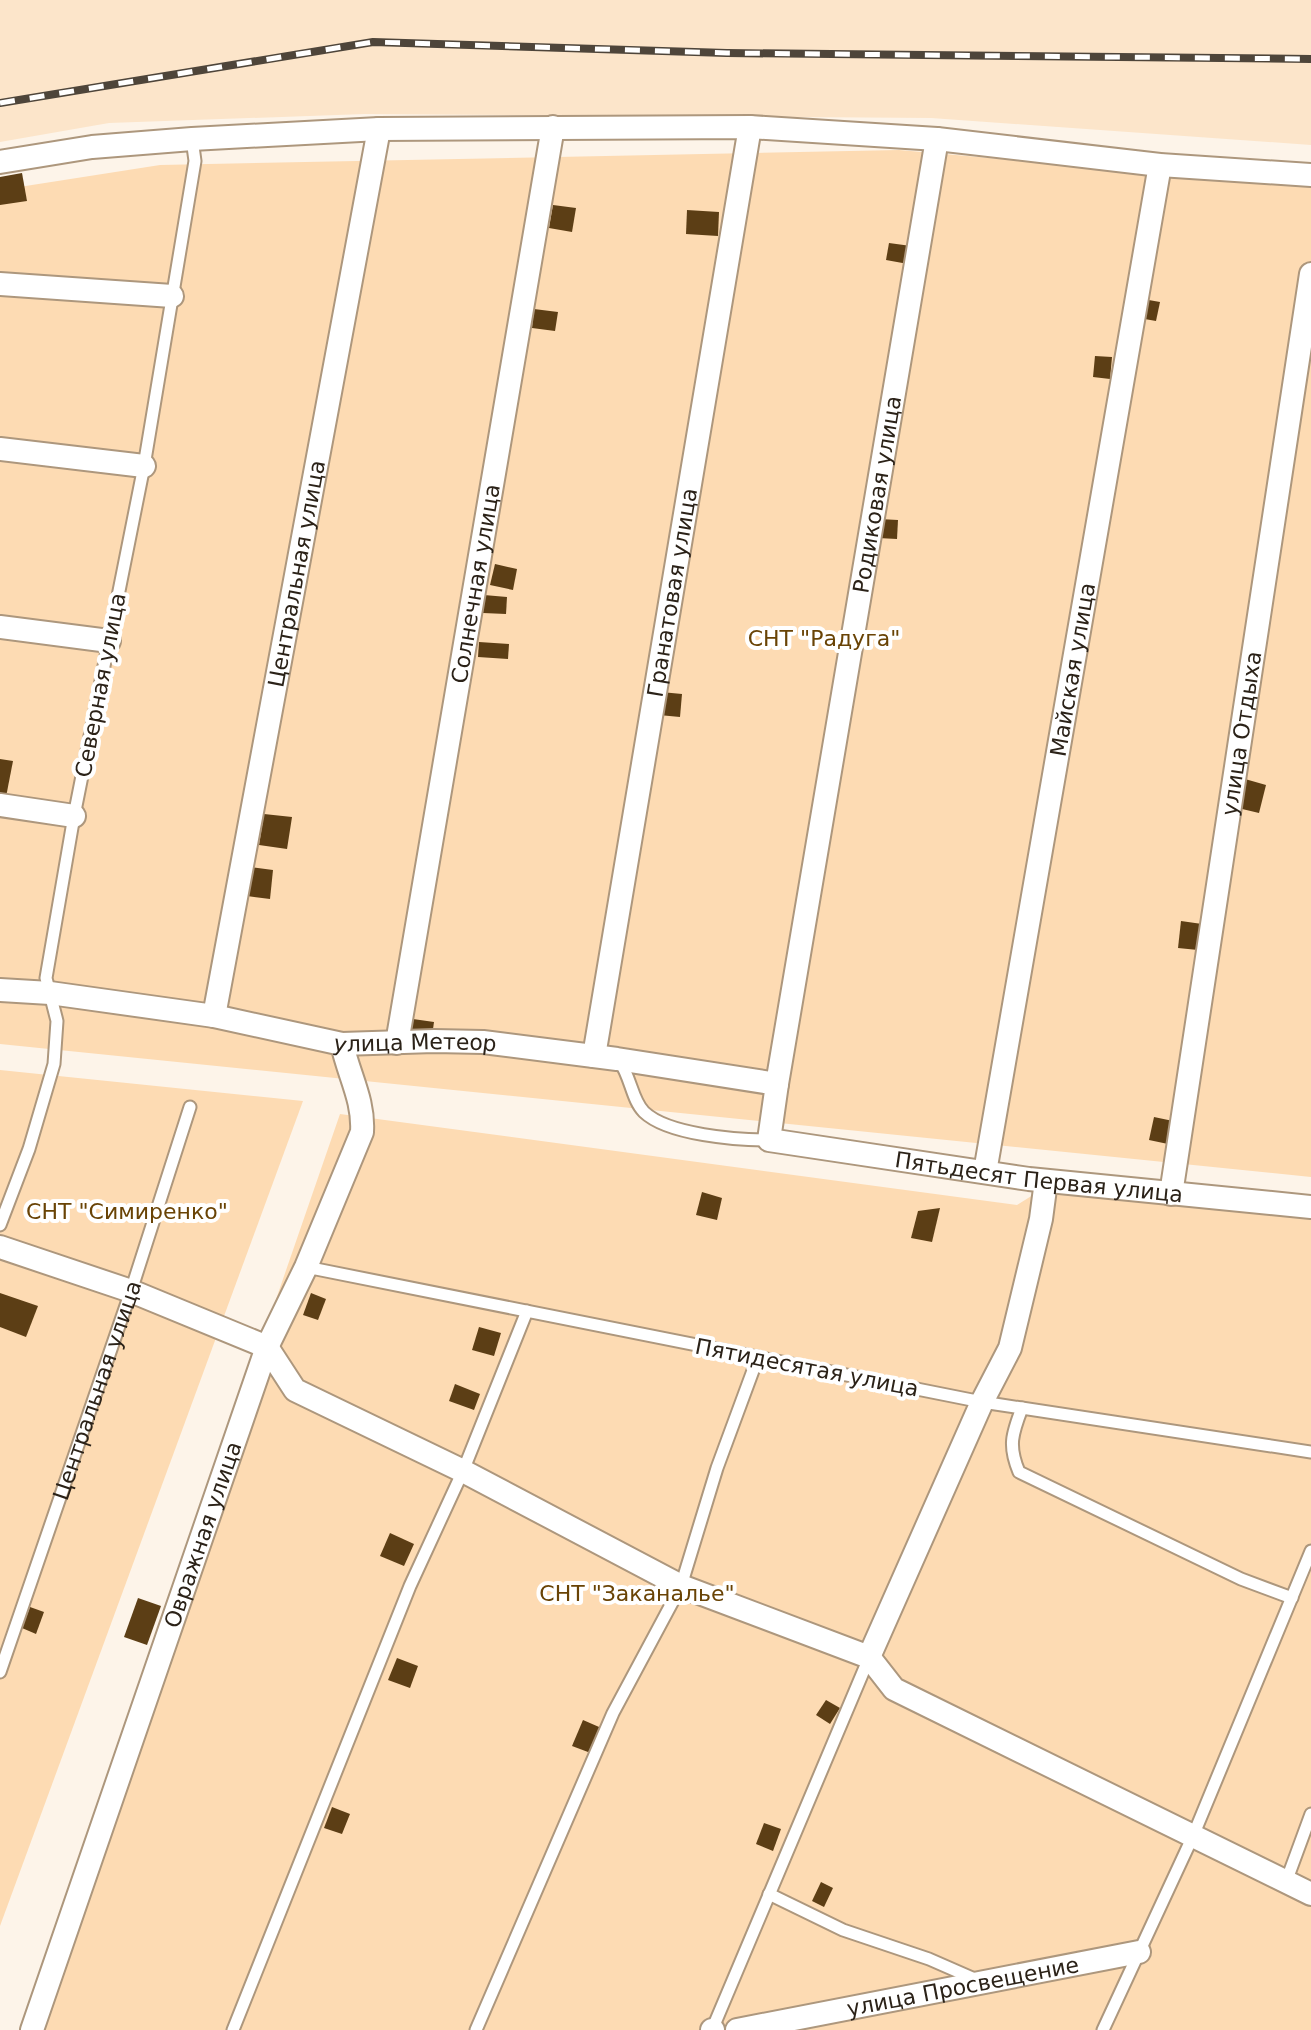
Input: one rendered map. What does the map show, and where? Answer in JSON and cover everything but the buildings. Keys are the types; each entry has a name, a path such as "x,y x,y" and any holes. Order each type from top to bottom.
{"street":[{"name":"Солнечная улица","path":"397,1043 553,127"},
{"path":"0,162 92,147 379,129 750,127 937,139 1160,165 1311,175"},
{"name":"Гранатовая улица","path":"594,1056 750,127"},
{"name":"Центральная улица","path":"214,1016 379,129"},
{"name":"Родиковая улица","path":"777,1084 937,139"},
{"name":"Майская улица","path":"985,1172 1160,165"},
{"name":"улица Отдыха","path":"1171,1194 1311,274"},
{"path":"0,284 172,296"},
{"path":"0,449 144,466"},
{"path":"0,627 109,641"},
{"path":"0,805 74,816"},
{"name":"улица Метеор","path":"0,990 50,993 214,1016 342,1044 483,1042 777,1084"},
{"name":"Овражная улица","path":"32,2030 267,1347 306,1267 362,1132 363,1111 346,1065 342,1044"},
{"path":"769,1140 777,1084"},
{"name":"Пятьдесят Первая улица","path":"769,1140 1046,1181 1311,1207"},
{"path":"869,1657 982,1402 1010,1348 1041,1219 1046,1181"},
{"path":"0,1247 131,1291 267,1347 295,1390 463,1471 681,1586 869,1657 894,1689 1311,1894"},
{"name":"улица Просвещение","path":"737,2030 1139,1952"}],"lane":[{"name":"Северная улица","path":"0,1225 29,1149 54,1064 57,1021 46,978 74,816 144,466 195,161 192,139"},
{"path":"617,1059 629,1075 634,1097 644,1112 660,1121 694,1134 769,1140"},
{"name":"Центральная улица","path":"0,1672 131,1291 190,1107"},
{"name":"Пятидесятая улица","path":"306,1267 982,1402 1311,1452"},
{"path":"233,2030 410,1586 463,1471 527,1311"},
{"path":"476,2030 613,1713 681,1586 717,1468 758,1357"},
{"path":"1022,1408 1013,1431 1011,1454 1019,1472 1241,1579 1292,1598"},
{"path":"1103,2030 1193,1836 1311,1551"},
{"path":"713,2030 869,1657"},
{"path":"1286,1882 1311,1814"},
{"path":"769,1894 843,1930 929,1959 981,1981"}],"shaded area":[{"path":"0,0 1311,0 1311,145 931,118 365,114 109,123 0,142"}],"green space":[{"name":"СНТ \"Радуга\"","path":"899,150 1311,186 1311,1177 0,1044 0,190 160,165"},
{"name":"СНТ \"Симиренко\"","path":"0,1070 303,1101 0,1926"},
{"name":"СНТ \"Заканалье\"","path":"340,1114 1017,1205 1065,1175 1311,1202 1311,2030 21,2030"}],"railway":[{"path":"0,103 373,42 727,53 1311,59"}]}
